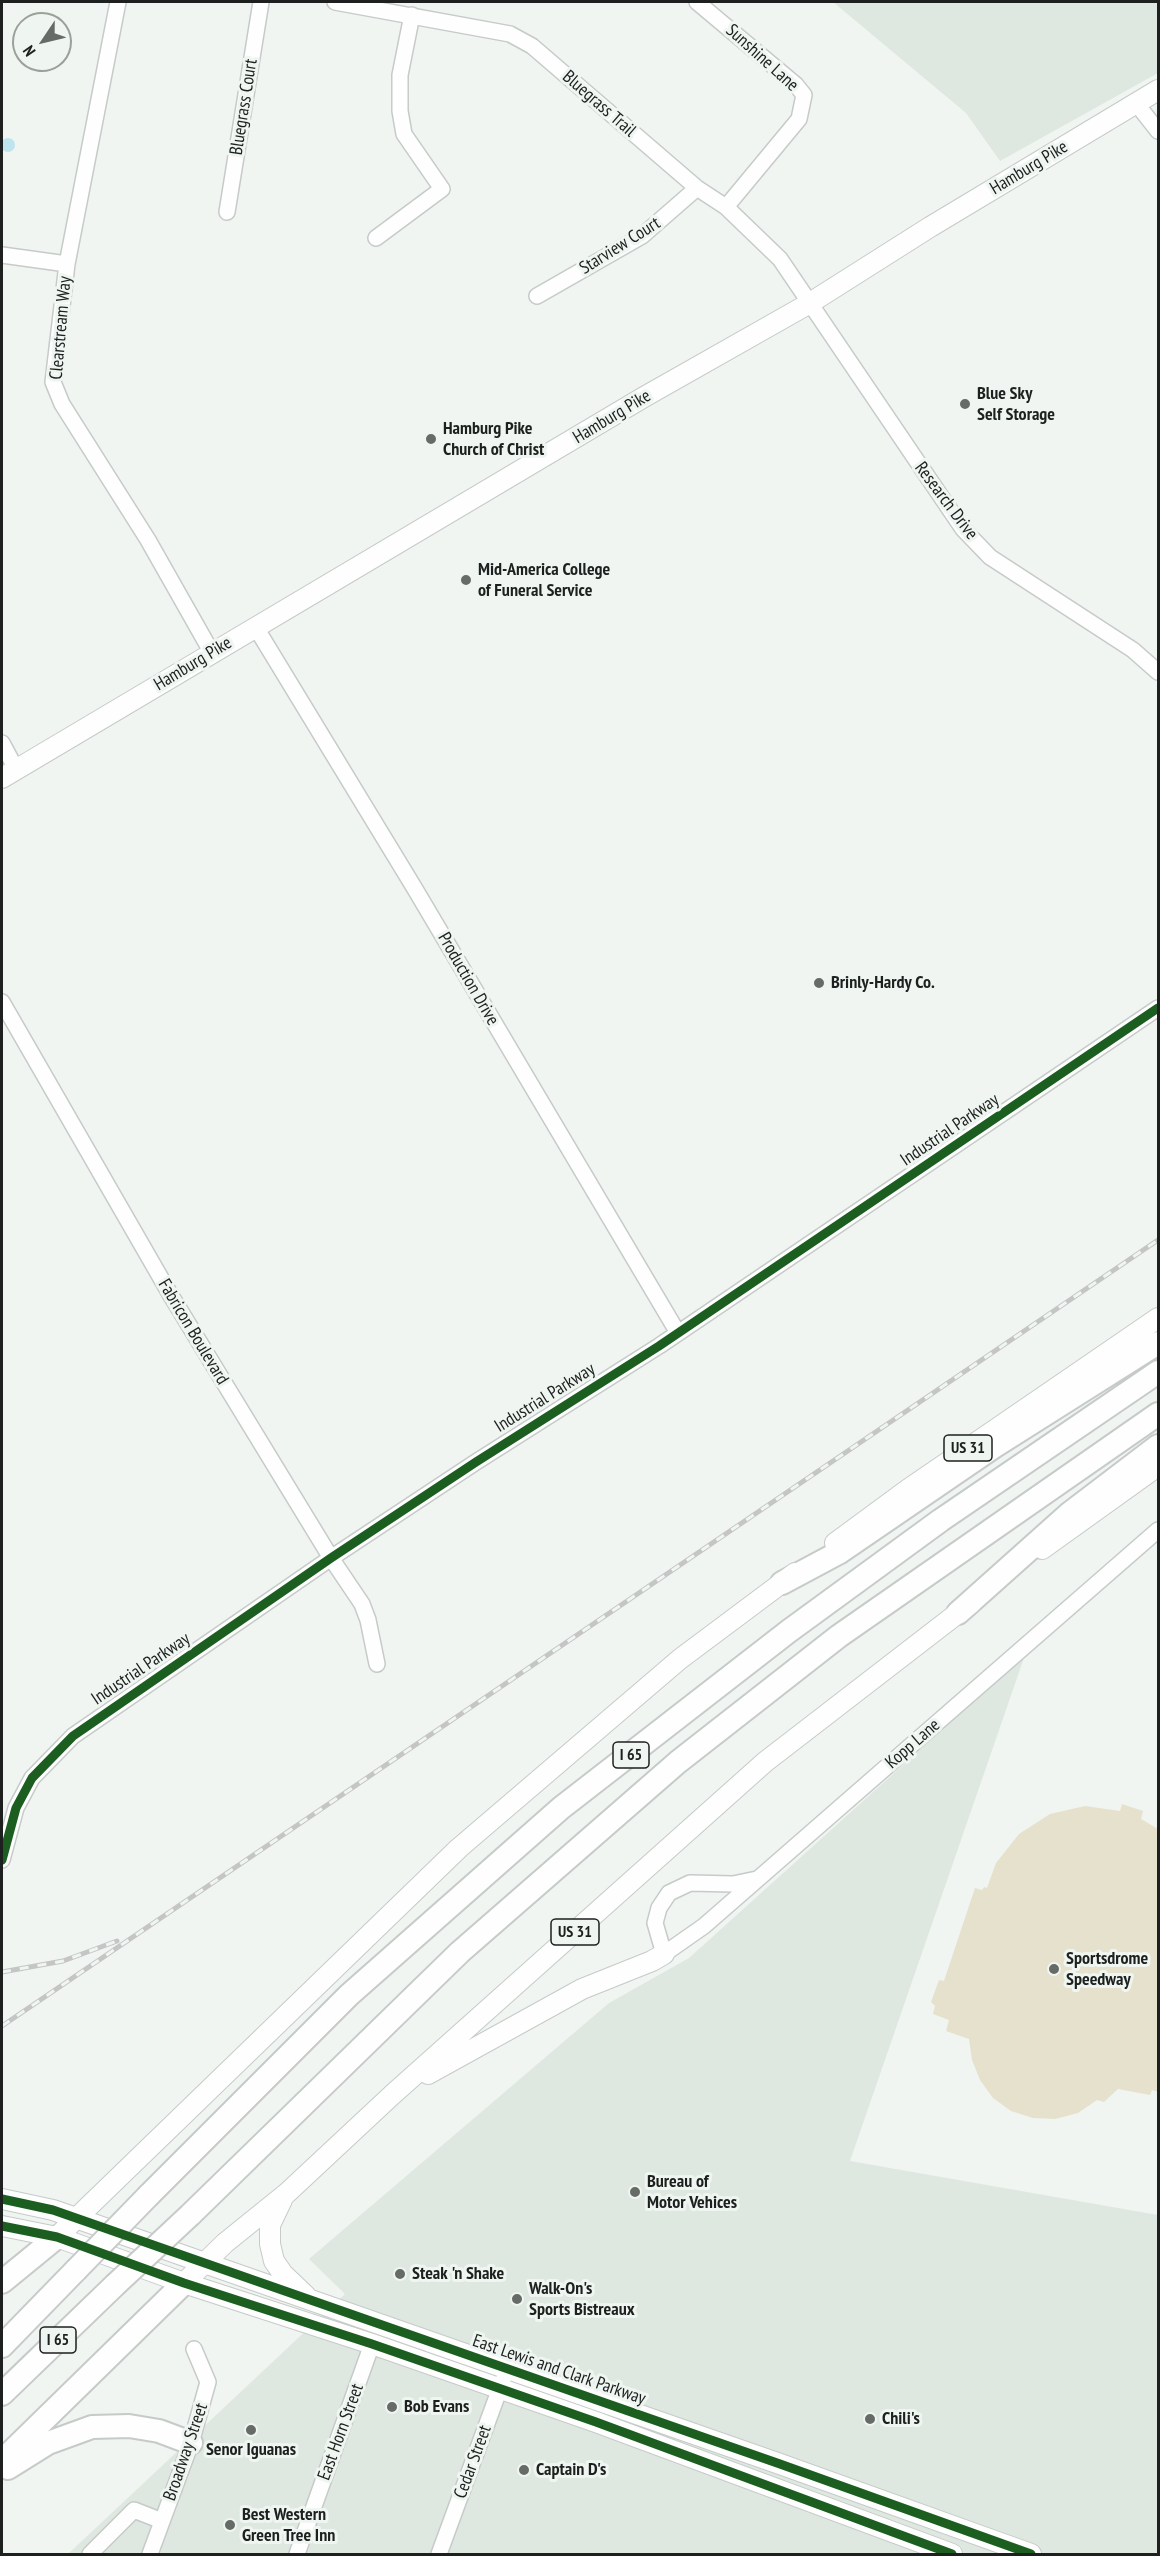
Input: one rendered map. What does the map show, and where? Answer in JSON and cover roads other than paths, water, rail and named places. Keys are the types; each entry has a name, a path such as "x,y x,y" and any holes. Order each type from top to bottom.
{"highway":[{"path":"782,1583 840,1552 995,1446 1158,1343"},
{"name":"I 65","path":"2,2346 349,1995 561,1808 789,1631 941,1520 1158,1372"},
{"name":"I 65","path":"2,2396 459,1952 678,1762 839,1636 1158,1414"},
{"path":"958,1613 1070,1513 1158,1446"},
{"path":"2,2282 57,2237"},
{"path":"2,2461 184,2283"},
{"path":"2,2332 58,2290"},
{"path":"2,2472 48,2443 92,2427 129,2426 159,2431 191,2443"}],"main road":[{"name":"Hamburg Pike","path":"9,773 255,626 810,303 930,227 1158,90"},
{"name":"US 31","path":"75,2217 459,1848 680,1659 907,1490 1158,1318"},
{"name":"US 31","path":"184,2283 225,2243 287,2193 392,2095 765,1762 958,1613 1158,1466"},
{"path":"392,2095 582,1989 652,1962 664,1954"},
{"path":"287,2193 270,2225 270,2244 274,2261 282,2274 316,2303"},
{"name":"East Lewis and Clark Parkway","path":"2,2199 30,2204 75,2217 1031,2554"},
{"path":"57,2237 75,2217"},
{"name":"East Lewis and Clark Parkway","path":"2,2226 57,2237 184,2283 500,2388 952,2554"}],"street":[{"name":"Clearstream Way","path":"118,2 67,264 53,382 62,404 148,540 212,653"},
{"name":"Bluegrass Court","path":"227,212 261,2"},
{"name":"Bluegrass Trail","path":"335,2 510,34 532,46 697,188 726,207 780,259 810,303"},
{"name":"Sunshine Lane","path":"698,2 796,85 804,95 799,119 726,207"},
{"path":"376,238 442,189 404,134 400,111 400,75 412,15"},
{"path":"1136,103 1158,131"},
{"name":"Starview Court","path":"537,296 642,236 697,188"},
{"path":"2,255 67,264"},
{"name":"Research Drive","path":"810,303 963,529 990,557 1014,575 1132,650 1158,672"},
{"name":"Production Drive","path":"255,626 415,889 678,1334"},
{"path":"2,743 9,773"},
{"name":"Fabricon Boulevard","path":"2,1002 164,1284 331,1558 362,1604 368,1620 377,1664"},
{"name":"Industrial Parkway","path":"2,1860 8,1805 73,1736 331,1558 476,1462 678,1334 1158,1008"},
{"name":"Kopp Lane","path":"664,1954 704,1926 1158,1530"},
{"path":"664,1954 655,1923 659,1908 669,1893 690,1883 732,1884 757,1879"},
{"name":"East Horn Street","path":"297,2554 372,2344"},
{"name":"Broadway Street","path":"150,2554 191,2443 208,2382 194,2349"},
{"name":"Cedar Street","path":"439,2554 507,2369"},
{"path":"90,2554 134,2510 162,2521"}],"water":[{"path":"5,138 11,138 15,145 11,152 5,152 1,148 1,142"}],"railway":[{"path":"2,2026 1158,1240"},
{"path":"2,1972 63,1961 117,1941"}],"place":[{"name":"Blue Sky Self Storage","path":"965,404"},
{"name":"Hamburg Pike Church of Christ","path":"431,439"},
{"name":"Mid-America College of Funeral Service","path":"466,580"},
{"name":"Brinly-Hardy Co.","path":"819,983"},
{"name":"Sportsdrome Speedway","path":"1054,1969"},
{"name":"Bureau of Motor Vehices","path":"635,2192"},
{"name":"Steak 'n Shake","path":"400,2274"},
{"name":"Walk-On's Sports Bistreaux","path":"517,2299"},
{"name":"Bob Evans","path":"392,2407"},
{"name":"Chili's","path":"870,2419"},
{"name":"Senor Iguanas","path":"251,2430"},
{"name":"Captain D's","path":"524,2470"},
{"name":"Best Western Green Tree Inn","path":"230,2525"}]}
